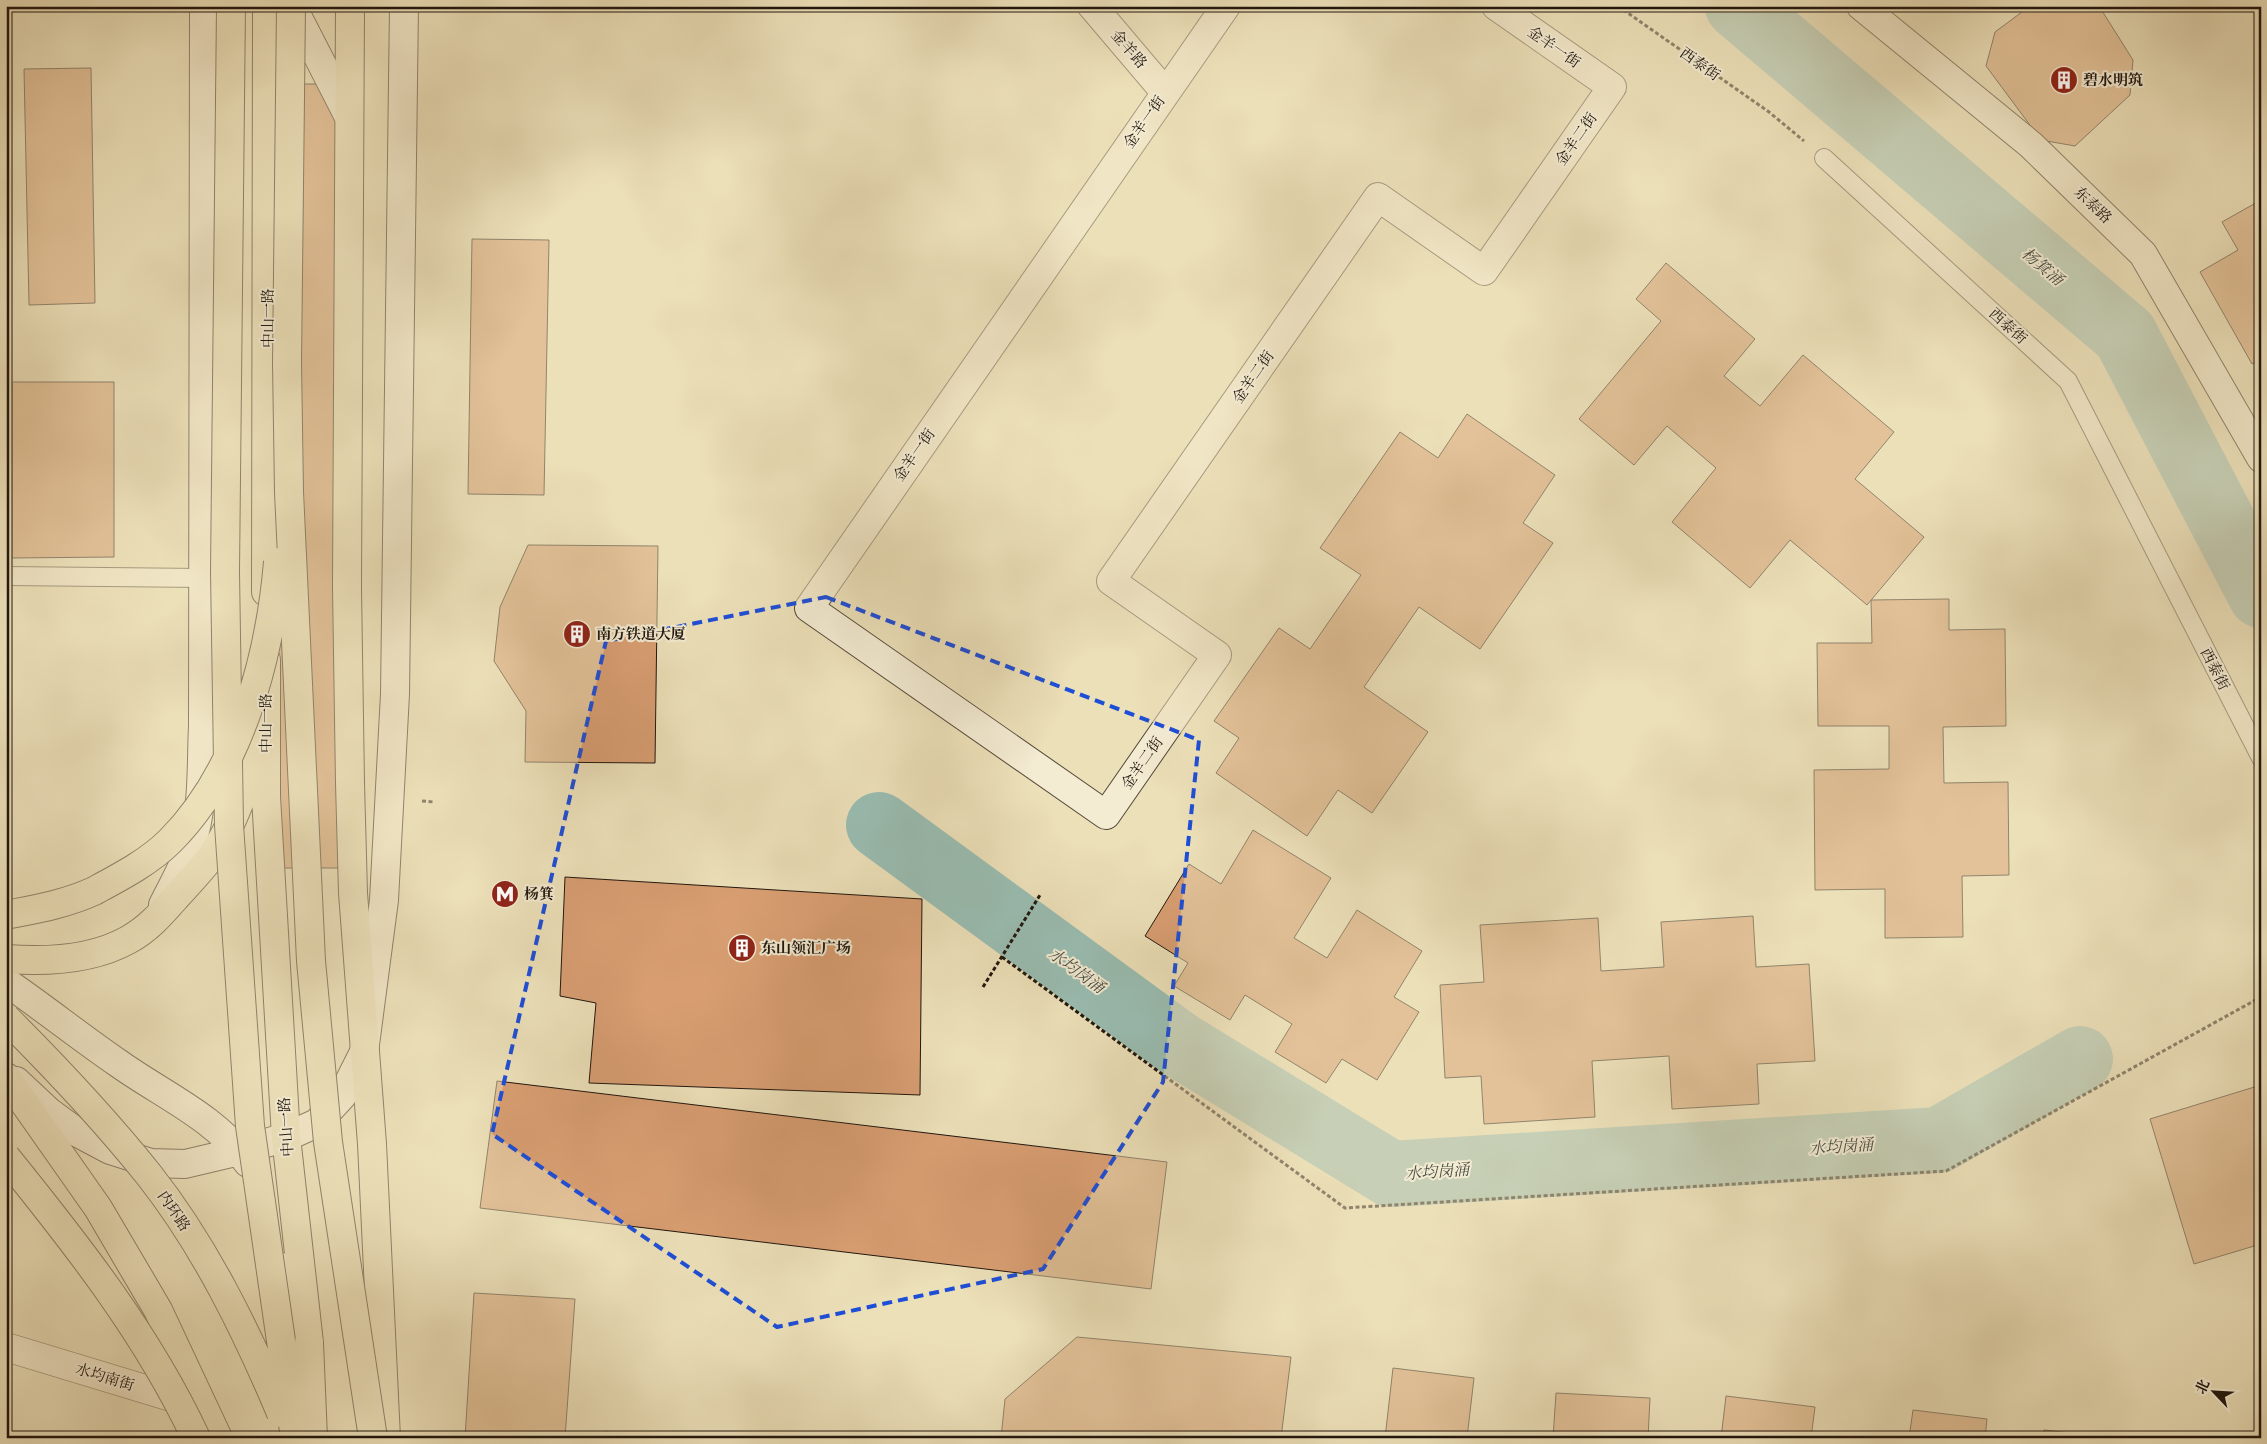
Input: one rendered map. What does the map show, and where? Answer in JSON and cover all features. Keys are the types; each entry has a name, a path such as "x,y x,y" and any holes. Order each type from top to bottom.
{"main road":[{"path":"231,6 225,572 229,825 250,1126 295,1438"},
{"name":"中山一路","path":"268,6 266,797 286,1137 308,1343 313,1438"},
{"path":"6,914 59,904 93,891 138,866 170,841 192,814 216,778 247,709 257,681 271,624 278,564 286,364 292,6"},
{"path":"350,6 350,335 347,587 353,893 378,1251 386,1438"},
{"path":"286,364 294,624 311,961 328,1142 373,1438"},
{"path":"6,959 30,961 61,959 102,951 128,940 153,924 212,856 234,813 251,770 266,718"},
{"name":"内环路","path":"6,1018 107,1125 150,1176 183,1223 222,1289 256,1353 291,1438"},
{"path":"6,1077 98,1208 158,1310 218,1438"},
{"path":"6,1156 92,1266 140,1337 185,1413 196,1438"}],"street":[{"path":"153,924 183,866 192,843 199,800 203,726 204,6"},
{"path":"292,6 349,117"},
{"path":"6,1071 48,1111 78,1133 110,1150 151,1163 185,1164 240,1151 286,1137 317,1123 342,1096 364,1052 384,900 395,694 404,6"},
{"name":"金羊路","path":"1092,6 1165,92"},
{"name":"金羊一街","path":"1106,815 809,608 1226,6"},
{"name":"金羊一街","path":"1496,6 1612,87"},
{"name":"东泰路","path":"1861,6 2031,145 2143,254 2261,458"},
{"name":"金羊二街","path":"1106,815 1217,655 1111,581 1378,197 1484,271 1612,87"},
{"path":"6,982 119,1064 220,1132 240,1151 252,1169 264,1196 293,1318 313,1438"},
{"name":"水均南街","path":"6,1347 204,1407"}],"lane":[{"name":"西泰街","path":"1824,158 2068,381 2261,758"},
{"path":"6,576 203,578"}],"path":[{"name":"西泰街","path":"1618,6 1769,112 1824,158"},
{"path":"983,987 1040,895"},
{"path":"1002,957 1345,1208 1946,1171 2261,997"}],"highlighted area":[{"path":"826,597 1199,740 1163,1082 1043,1269 777,1327 492,1134 606,641"}],"building":[{"name":"碧水明筑","path":"2030,6 2099,6 2133,60 2130,95 2075,146 2041,140 1986,66 1995,32"},
{"path":"91,68 95,303 29,305 24,69"},
{"path":"262,84 355,84 357,868 265,868"},
{"path":"2261,200 2261,359 2252,364 2200,272 2238,250 2222,222"},
{"path":"472,239 549,240 544,495 468,494"},
{"path":"1666,263 1755,339 1724,376 1760,406 1803,355 1894,432 1855,479 1924,537 1867,605 1790,540 1750,588 1672,522 1716,468 1667,426 1634,465 1579,419 1661,321 1636,299"},
{"path":"12,382 114,382 114,557 12,558"},
{"path":"1467,414 1555,475 1523,523 1553,543 1480,649 1419,607 1364,687 1428,732 1372,813 1338,790 1307,836 1216,773 1239,738 1214,721 1279,628 1310,649 1361,575 1320,548 1400,432 1438,458"},
{"name":"南方铁道大厦","path":"528,545 658,546 655,763 525,762 526,711 494,661 500,607"},
{"path":"1949,599 1949,630 2005,629 2006,726 1943,727 1944,783 2008,782 2009,875 1962,876 1963,937 1885,938 1885,889 1815,890 1814,770 1889,769 1889,726 1818,726 1817,643 1872,643 1871,600"},
{"path":"1253,830 1331,878 1294,938 1327,958 1357,910 1422,951 1394,997 1419,1012 1377,1080 1342,1059 1326,1083 1275,1052 1292,1024 1245,995 1230,1020 1174,986 1188,963 1145,936 1189,864 1221,884"},
{"name":"东山领汇广场","path":"565,877 922,899 920,1095 589,1083 596,1003 560,996"},
{"path":"1753,916 1756,967 1809,964 1815,1061 1757,1064 1759,1104 1672,1109 1669,1056 1592,1061 1595,1117 1484,1124 1481,1076 1445,1078 1440,985 1484,982 1480,925 1598,918 1601,971 1664,967 1661,922"},
{"path":"497,1081 1167,1162 1151,1289 480,1208"},
{"path":"2261,1085 2261,1244 2194,1264 2150,1119"},
{"path":"474,1293 575,1299 565,1438 465,1438"},
{"path":"1077,1337 1291,1357 1281,1438 1001,1438 1005,1399"},
{"path":"1393,1368 1474,1378 1467,1438 1385,1438"},
{"path":"1556,1393 1650,1398 1648,1438 1553,1438"},
{"path":"1726,1396 1815,1407 1811,1438 1721,1438"},
{"path":"1913,1410 1987,1419 1985,1438 1909,1438"},
{"path":"2044,1430 2116,1438 2043,1438"},
{"path":"604,1432 673,1437 604,1438"}],"waterway":[{"name":"杨箕涌","path":"1738,6 2125,335 2261,595"},
{"name":"水均岗涌","path":"879,825 1180,1045 1391,1174 1939,1140 2080,1059"}],"place":[{"name":"碧水明筑","path":"2064,80"},
{"name":"南方铁道大厦","path":"577,634"},
{"name":"杨箕","path":"505,894"},
{"name":"东山领汇广场","path":"742,948"}]}
